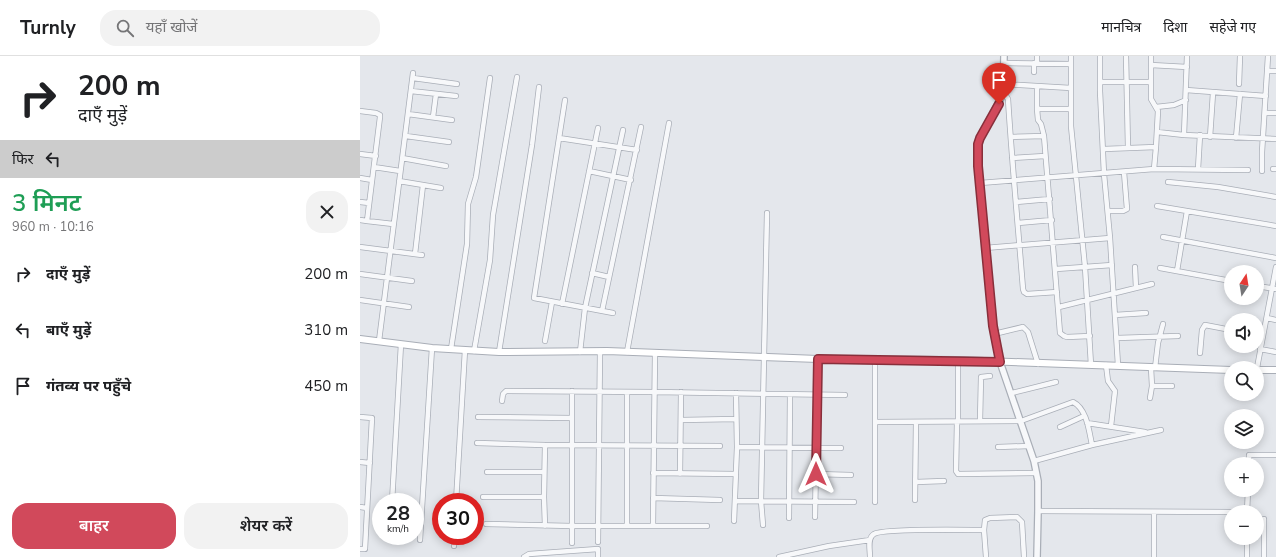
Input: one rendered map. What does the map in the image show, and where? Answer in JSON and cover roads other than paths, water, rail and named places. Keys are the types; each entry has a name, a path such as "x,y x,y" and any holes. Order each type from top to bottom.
{"main road":[{"path":"360,339 432,348 499,352 600,351 818,359 958,360 1224,370"},
{"path":"1264,369 1276,370"}],"street":[{"path":"1004,56 1003,91 999,104 980,138 978,144 978,166 994,334 1000,362 1034,461 1036,473 1038,511 1037,557"},
{"path":"1034,72 1037,56"},
{"path":"1071,56 1071,110 1088,301 1091,365"},
{"path":"1100,56 1104,174 1112,265 1118,365"},
{"path":"1126,56 1125,82 1128,148"},
{"path":"1151,56 1151,99 1158,110 1154,169"},
{"path":"1184,135 1187,56"},
{"path":"1239,84 1240,56"},
{"path":"1262,171 1268,56"},
{"path":"1004,62 1072,64"},
{"path":"1151,66 1187,67"},
{"path":"1267,71 1276,71"},
{"path":"378,341 413,76 457,84"},
{"path":"474,351 490,260 493,215 517,77"},
{"path":"452,349 467,244 468,204 476,177 490,78"},
{"path":"1100,82 1151,82"},
{"path":"1003,84 1071,88"},
{"path":"1037,86 1038,120 1041,124 1044,136 1052,220 1060,333 1068,337 1090,336"},
{"path":"499,352 532,145 539,87"},
{"path":"1186,90 1266,96"},
{"path":"411,91 456,96"},
{"path":"1003,91 1008,100 1013,181 1024,292 1030,294 1057,292"},
{"path":"1210,137 1213,93"},
{"path":"433,117 436,94"},
{"path":"1236,138 1240,94"},
{"path":"565,100 534,298 613,313"},
{"path":"1156,107 1174,105 1186,100"},
{"path":"1037,109 1071,110"},
{"path":"360,111 380,115 367,221"},
{"path":"1265,113 1276,114"},
{"path":"408,114 452,120"},
{"path":"627,352 669,123"},
{"path":"602,311 608,277 631,180 641,127"},
{"path":"562,304 598,128"},
{"path":"580,352 585,308 623,130"},
{"path":"1157,132 1210,137 1276,139"},
{"path":"1198,169 1200,135"},
{"path":"406,136 449,142"},
{"path":"1010,137 1044,136"},
{"path":"559,138 637,150"},
{"path":"1104,149 1156,147"},
{"path":"360,154 376,156"},
{"path":"1012,158 1045,156"},
{"path":"402,158 446,166"},
{"path":"374,167 400,172"},
{"path":"980,183 1154,169 1248,170"},
{"path":"589,171 631,180"},
{"path":"1108,211 1123,211 1127,209 1124,172"},
{"path":"360,178 372,180"},
{"path":"399,182 441,188"},
{"path":"1168,182 1218,187 1276,197"},
{"path":"415,254 423,186"},
{"path":"1016,202 1050,199"},
{"path":"360,202 369,204"},
{"path":"1157,206 1276,226"},
{"path":"1177,271 1187,211"},
{"path":"763,525 761,501 767,213"},
{"path":"360,220 394,224"},
{"path":"1018,223 1052,220"},
{"path":"1163,237 1276,258"},
{"path":"985,248 1053,244 1110,238"},
{"path":"360,247 422,255"},
{"path":"1056,269 1112,265"},
{"path":"1135,267 1136,288"},
{"path":"1264,332 1274,289 1276,267"},
{"path":"1160,268 1224,280"},
{"path":"360,274 412,281"},
{"path":"592,274 608,277"},
{"path":"1059,307 1152,284"},
{"path":"1264,287 1274,289"},
{"path":"360,300 409,306"},
{"path":"545,341 552,302"},
{"path":"1115,315 1146,313"},
{"path":"1267,318 1276,320"},
{"path":"1150,398 1153,368 1163,324"},
{"path":"1200,353 1202,330 1205,325 1224,329"},
{"path":"994,334 1023,327 1028,332 1038,364"},
{"path":"1117,338 1178,336"},
{"path":"393,493 401,344"},
{"path":"423,493 432,348"},
{"path":"457,493 465,350"},
{"path":"1264,350 1276,352"},
{"path":"598,542 600,351"},
{"path":"653,526 655,353"},
{"path":"815,517 816,394 818,359"},
{"path":"875,360 876,502"},
{"path":"958,360 956,471 958,474 1036,473"},
{"path":"1106,365 1108,381 1114,391 1111,426"},
{"path":"980,421 981,377 990,376"},
{"path":"1012,394 1056,382"},
{"path":"1152,386 1172,386"},
{"path":"502,401 503,394 506,392 681,392 845,395"},
{"path":"572,392 572,543"},
{"path":"627,392 627,526"},
{"path":"680,474 681,392"},
{"path":"734,521 737,446 736,393"},
{"path":"789,518 790,394"},
{"path":"875,422 1021,422 1073,402 1080,406 1087,423 1092,445"},
{"path":"1060,427 1084,416"},
{"path":"360,417 372,418 365,548 360,549"},
{"path":"478,417 572,418"},
{"path":"681,420 736,419"},
{"path":"915,500 916,422"},
{"path":"1087,423 1149,432"},
{"path":"1034,461 1092,445 1161,430"},
{"path":"477,443 599,446 720,446"},
{"path":"545,445 545,526"},
{"path":"737,446 841,448"},
{"path":"998,447 1029,446"},
{"path":"1249,457 1249,455 1276,455"},
{"path":"360,462 370,463"},
{"path":"487,472 544,472"},
{"path":"653,473 736,474"},
{"path":"816,474 850,475"},
{"path":"916,482 944,481"},
{"path":"484,497 544,497"},
{"path":"653,498 720,500"},
{"path":"735,501 854,502"},
{"path":"360,507 367,508"},
{"path":"1038,511 1224,512"},
{"path":"1154,512 1154,557"},
{"path":"986,557 984,522 987,518 1020,519 1022,522 1024,557"},
{"path":"486,524 545,526 707,526"},
{"path":"870,557 870,540 873,534 880,532 984,530"},
{"path":"779,557 796,555 834,545 870,540"},
{"path":"1247,545 1247,557"},
{"path":"1264,545 1264,557"},
{"path":"524,557 529,554 598,549 598,557"}]}
